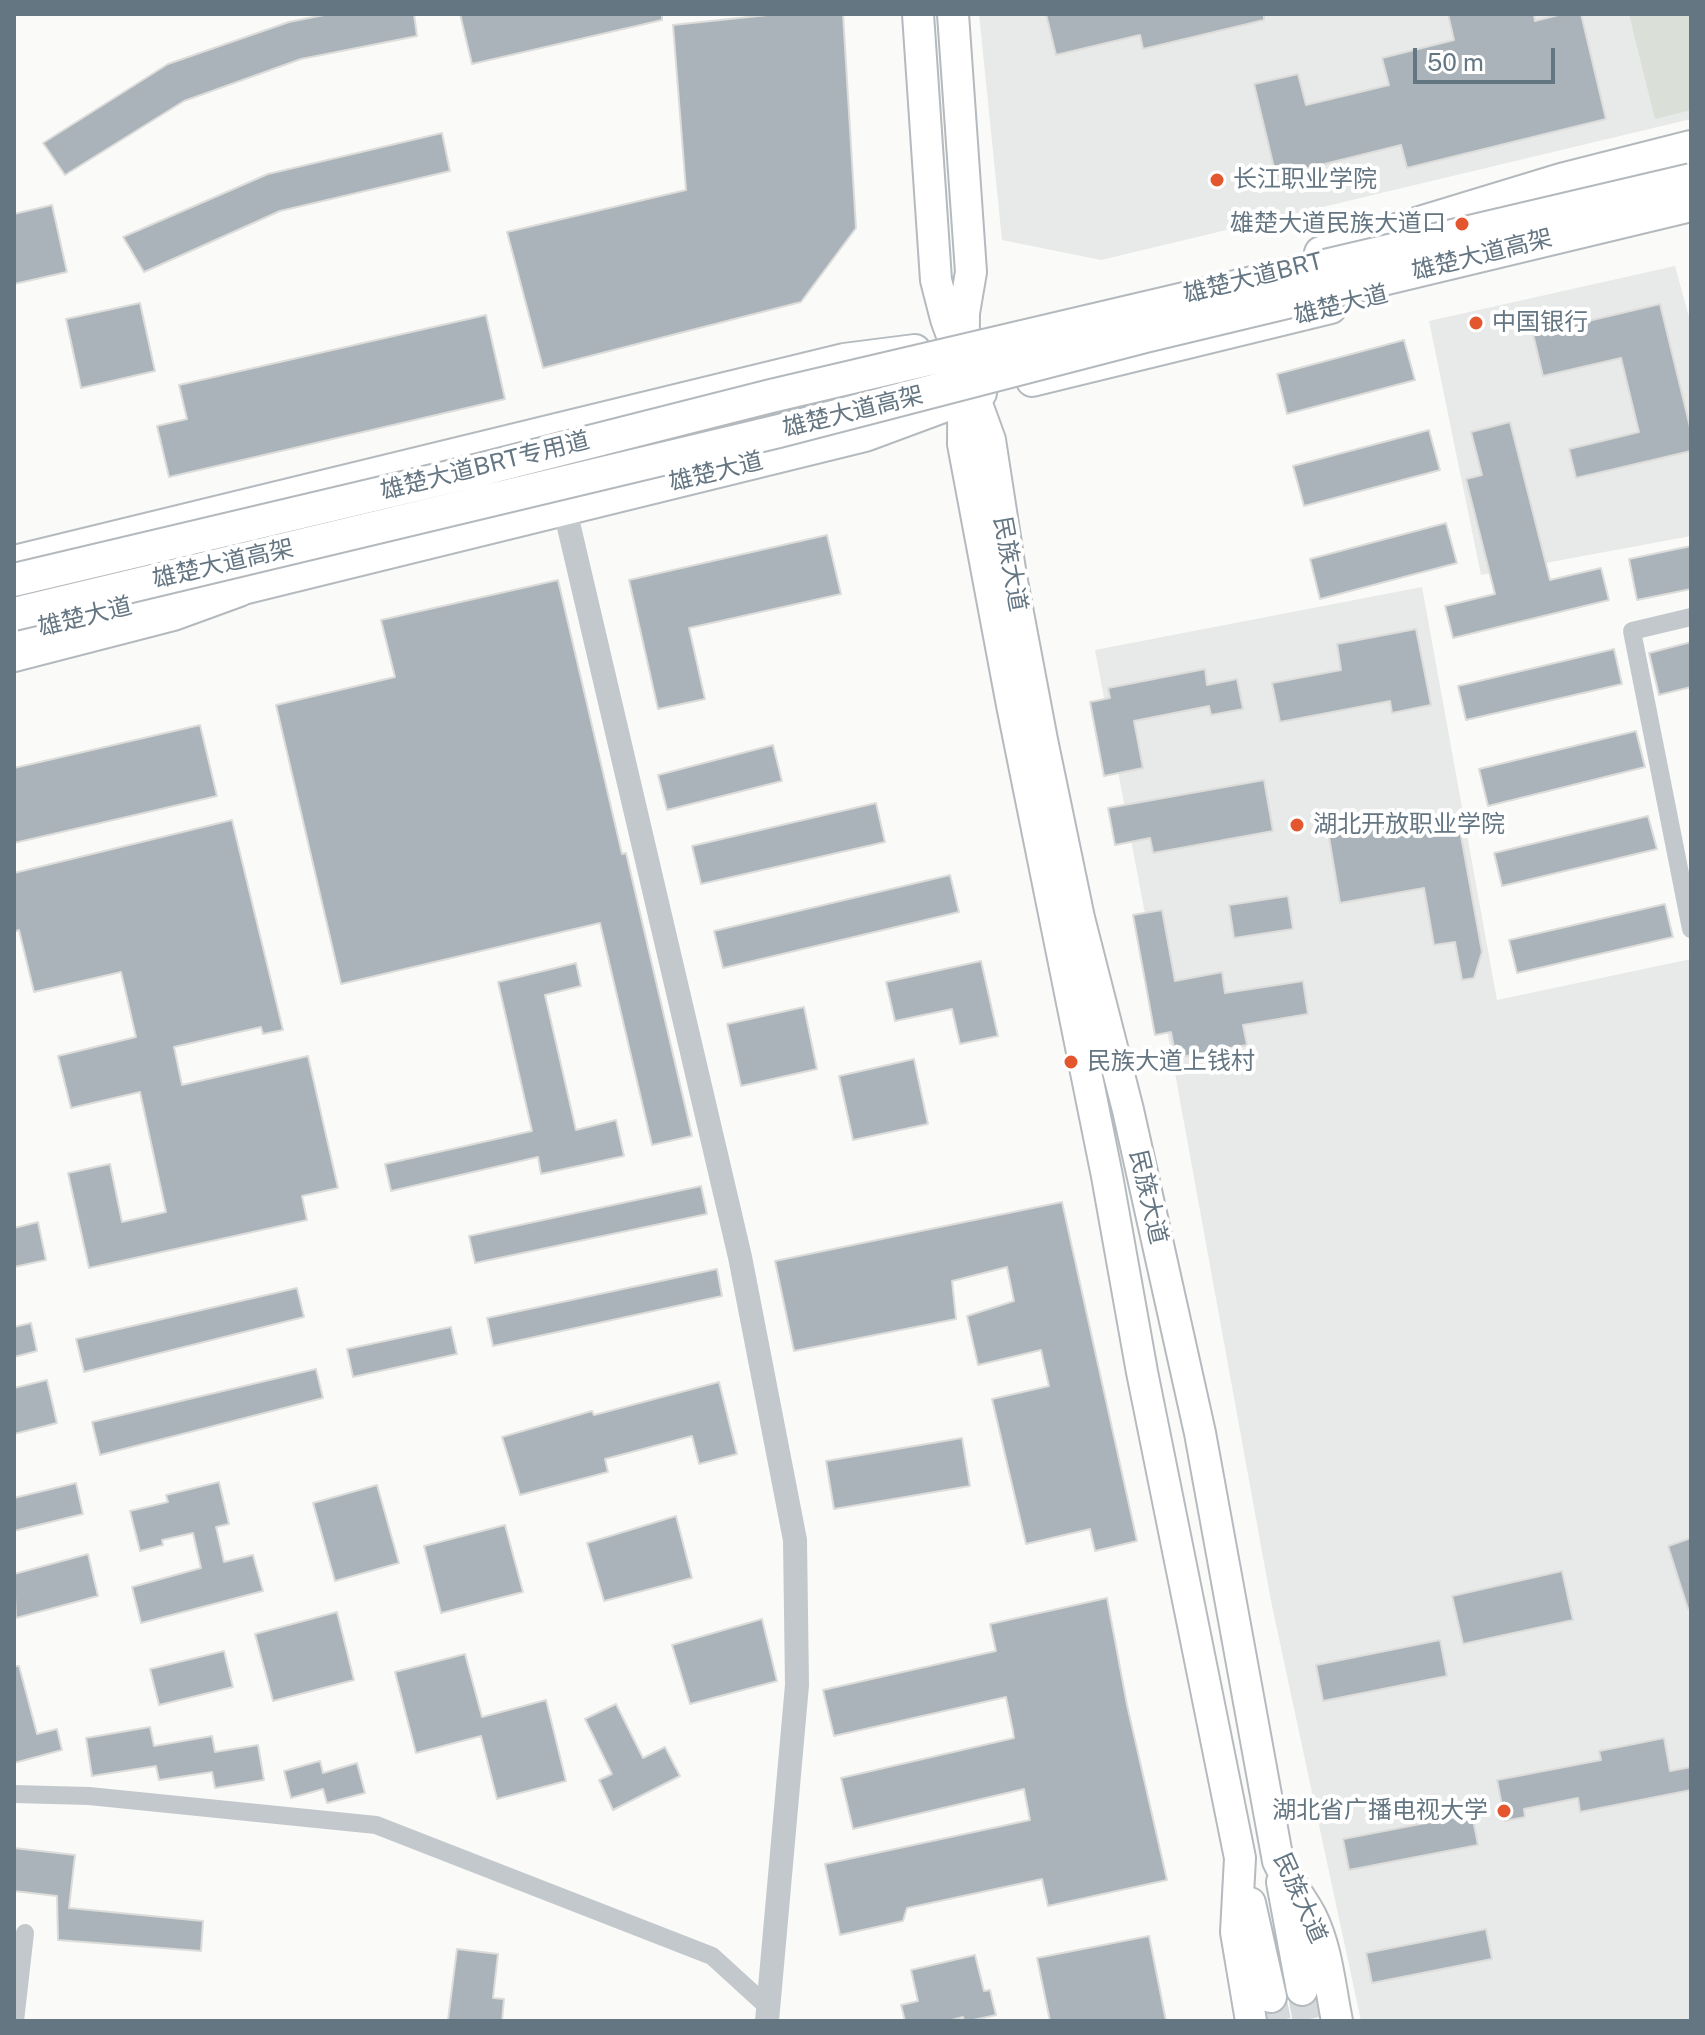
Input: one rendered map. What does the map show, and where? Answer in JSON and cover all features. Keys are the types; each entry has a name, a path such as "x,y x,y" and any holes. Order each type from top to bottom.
{"highway":[{"path":"1321,253 1561,180 1691,147"},
{"name":"雄楚大道高架","path":"14,580 479,470 786,392 1691,180"},
{"name":"雄楚大道高架","path":"14,614 779,431 1160,333 1691,205"},
{"path":"14,655 173,614 239,590"}],"main road":[{"name":"民族大道","path":"918,14 936,280 990,440 1011,576 1079,918 1128,1110 1200,1433 1278,1861 1310,1914 1317,1932 1325,1955 1337,2021"},
{"name":"民族大道","path":"953,14 971,272 964,313 963,444 1240,1858 1236,1932 1251,2021"},
{"name":"雄楚大道","path":"14,634 168,597 239,590 865,436 965,369 1321,253 1691,165"},
{"name":"雄楚大道","path":"14,561 844,359 965,369 1691,218"},
{"path":"1240,1858 1271,1997"},
{"path":"1278,1861 1302,1990"}],"street":[{"path":"565,510 740,1257 795,1540 797,1685 768,2014"},
{"path":"1691,617 1632,631 1691,929"},
{"path":"14,1794 89,1796 376,1825 712,1956 768,2014"},
{"path":"15,2021 25,1933"}],"lane":[{"name":"雄楚大道BRT","path":"1135,327 1212,308"},
{"path":"719,429 811,406"}],"shaded area":[{"name":"长江职业学院","path":"979,14 1691,14 1691,119 1101,260 1002,240"},
{"path":"1629,14 1691,14 1691,110 1655,119"},
{"path":"1675,266 1691,324 1691,536 1481,575 1429,321"},
{"path":"1422,587 1497,1000 1691,959 1691,2021 1361,2021 1271,1601 1095,650"}],"building":[{"path":"329,14 414,14 417,36 301,59 184,101 65,175 43,143 168,64 289,22"},
{"path":"460,14 662,14 662,20 472,64"},
{"path":"777,14 843,14 856,228 801,302 543,368 507,232 686,190 673,25"},
{"path":"1046,14 1264,14 1264,20 1143,49 1140,35 1056,55"},
{"path":"1448,14 1534,14 1535,21 1562,14 1581,14 1606,119 1407,168 1401,145 1276,176 1254,84 1298,74 1306,105 1389,85 1382,58 1454,40"},
{"path":"442,133 450,171 280,211 144,272 123,237 268,174"},
{"path":"52,205 67,272 14,284 14,214"},
{"path":"140,303 155,371 81,388 66,319"},
{"path":"1660,304 1691,431 1691,451 1576,478 1569,449 1639,432 1621,358 1543,376 1533,334"},
{"path":"486,315 505,399 169,477 157,426 187,419 179,385"},
{"path":"1404,340 1415,380 1287,414 1277,374"},
{"path":"1510,422 1550,580 1601,568 1609,600 1453,638 1445,606 1495,594 1466,479 1482,475 1471,432"},
{"path":"1429,430 1440,470 1304,506 1293,466"},
{"path":"1446,523 1457,563 1320,599 1310,559"},
{"path":"827,535 841,594 689,628 705,699 658,709 629,580"},
{"path":"1691,546 1691,589 1637,600 1629,559"},
{"path":"558,580 692,1136 652,1145 600,923 341,984 276,705 395,677 381,620"},
{"path":"1416,629 1431,705 1392,713 1390,701 1280,722 1272,683 1341,670 1337,644"},
{"path":"1691,642 1691,687 1659,695 1649,653"},
{"path":"1614,649 1622,684 1466,720 1458,686"},
{"path":"1205,669 1207,685 1237,679 1243,709 1211,715 1209,706 1134,721 1143,768 1104,776 1090,702 1110,698 1108,688"},
{"path":"200,725 217,796 14,843 14,768"},
{"path":"1636,731 1645,767 1488,806 1479,769"},
{"path":"773,745 782,781 667,810 658,775"},
{"path":"1264,780 1273,831 1153,853 1150,838 1115,845 1108,808"},
{"path":"876,803 885,842 701,884 692,846"},
{"path":"1424,814 1427,831 1459,825 1482,952 1474,978 1462,980 1455,942 1434,945 1424,888 1340,903 1328,831"},
{"path":"1648,816 1657,849 1502,886 1494,853"},
{"path":"232,820 283,1030 263,1034 261,1027 174,1047 182,1085 308,1056 338,1188 302,1196 307,1220 89,1268 68,1173 110,1164 122,1222 166,1212 140,1092 71,1108 58,1056 136,1037 121,972 34,992 19,930 14,932 14,873"},
{"path":"950,875 959,912 723,968 714,931"},
{"path":"1288,896 1293,929 1234,938 1229,905"},
{"path":"1665,904 1673,937 1517,973 1509,940"},
{"path":"1162,910 1175,981 1222,972 1225,993 1303,981 1308,1014 1243,1025 1247,1045 1176,1058 1171,1032 1155,1035 1133,915"},
{"path":"981,961 998,1036 960,1044 952,1009 895,1021 886,982"},
{"path":"576,963 581,986 545,995 576,1130 616,1120 624,1156 541,1174 538,1157 391,1191 385,1164 532,1131 498,982"},
{"path":"804,1007 817,1069 741,1086 727,1024"},
{"path":"914,1059 928,1124 853,1140 839,1076"},
{"path":"701,1186 707,1214 475,1263 469,1236"},
{"path":"1062,1202 1137,1541 1095,1551 1090,1529 1026,1544 992,1399 1049,1386 1041,1350 978,1365 967,1316 1014,1301 1007,1267 952,1281 956,1319 794,1351 775,1261"},
{"path":"38,1222 46,1260 14,1267 14,1228"},
{"path":"717,1269 722,1296 493,1346 487,1318"},
{"path":"297,1288 304,1317 84,1372 76,1339"},
{"path":"31,1323 37,1351 14,1357 14,1327"},
{"path":"451,1327 457,1354 353,1377 347,1349"},
{"path":"316,1369 323,1398 100,1455 92,1422"},
{"path":"47,1380 57,1423 14,1434 14,1388"},
{"path":"719,1382 737,1454 699,1464 692,1436 605,1459 608,1472 520,1495 502,1437 592,1411 594,1415"},
{"path":"962,1438 970,1486 834,1509 826,1461"},
{"path":"219,1482 229,1524 216,1527 224,1562 253,1555 263,1591 141,1623 132,1587 201,1568 193,1533 162,1540 163,1545 140,1551 130,1511 168,1502 166,1495"},
{"path":"76,1483 83,1514 14,1531 14,1498"},
{"path":"377,1485 399,1563 335,1581 313,1503"},
{"path":"676,1516 692,1578 604,1601 587,1543"},
{"path":"505,1525 523,1592 441,1613 424,1546"},
{"path":"1691,1538 1691,1608 1688,1609 1668,1546"},
{"path":"88,1554 98,1596 16,1618 14,1574"},
{"path":"1562,1571 1573,1620 1463,1644 1452,1596"},
{"path":"1107,1598 1127,1705 1167,1880 1048,1906 1042,1879 907,1908 903,1921 840,1935 825,1864 1030,1820 1024,1789 853,1829 841,1778 1014,1738 1006,1697 834,1736 823,1690 996,1651 990,1624"},
{"path":"337,1612 354,1680 273,1701 255,1634"},
{"path":"762,1619 777,1681 690,1704 672,1645"},
{"path":"1440,1640 1447,1676 1323,1701 1316,1665"},
{"path":"224,1651 233,1687 159,1705 150,1669"},
{"path":"465,1654 482,1717 546,1700 566,1781 497,1799 481,1736 416,1753 395,1672"},
{"path":"14,1666 19,1666 37,1734 57,1729 62,1750 14,1763"},
{"path":"616,1704 643,1758 665,1747 680,1776 613,1810 599,1780 612,1774 585,1719"},
{"path":"150,1727 154,1746 212,1736 215,1752 258,1745 264,1780 215,1788 212,1772 159,1780 156,1766 92,1776 86,1738"},
{"path":"1664,1738 1670,1771 1691,1767 1691,1790 1580,1812 1578,1798 1524,1809 1525,1817 1505,1821 1497,1780 1601,1760 1599,1751"},
{"path":"320,1761 323,1773 357,1763 365,1793 327,1803 323,1789 291,1798 284,1771"},
{"path":"1472,1814 1478,1845 1349,1870 1343,1839"},
{"path":"14,1848 75,1855 69,1908 203,1921 201,1951 58,1940 57,1896 14,1891"},
{"path":"1486,1929 1492,1959 1372,1983 1366,1953"},
{"path":"1149,1936 1166,2021 1050,2021 1037,1958"},
{"path":"457,1949 498,1954 493,1998 504,1999 502,2021 448,2020"},
{"path":"975,1955 984,1991 990,1990 996,2015 969,2021 964,2021 963,2017 948,2021 905,2021 901,2005 918,2001 911,1970"}],"tunnel":[{"path":"1302,1990 1308,2021"},
{"path":"1271,1997 1276,2021"}],"place":[{"name":"长江职业学院","path":"1217,180"},
{"name":"雄楚大道民族大道口","path":"1462,224"},
{"name":"中国银行","path":"1476,323"},
{"name":"湖北开放职业学院","path":"1297,825"},
{"name":"民族大道上钱村","path":"1071,1062"},
{"name":"湖北省广播电视大学","path":"1504,1811"}]}
